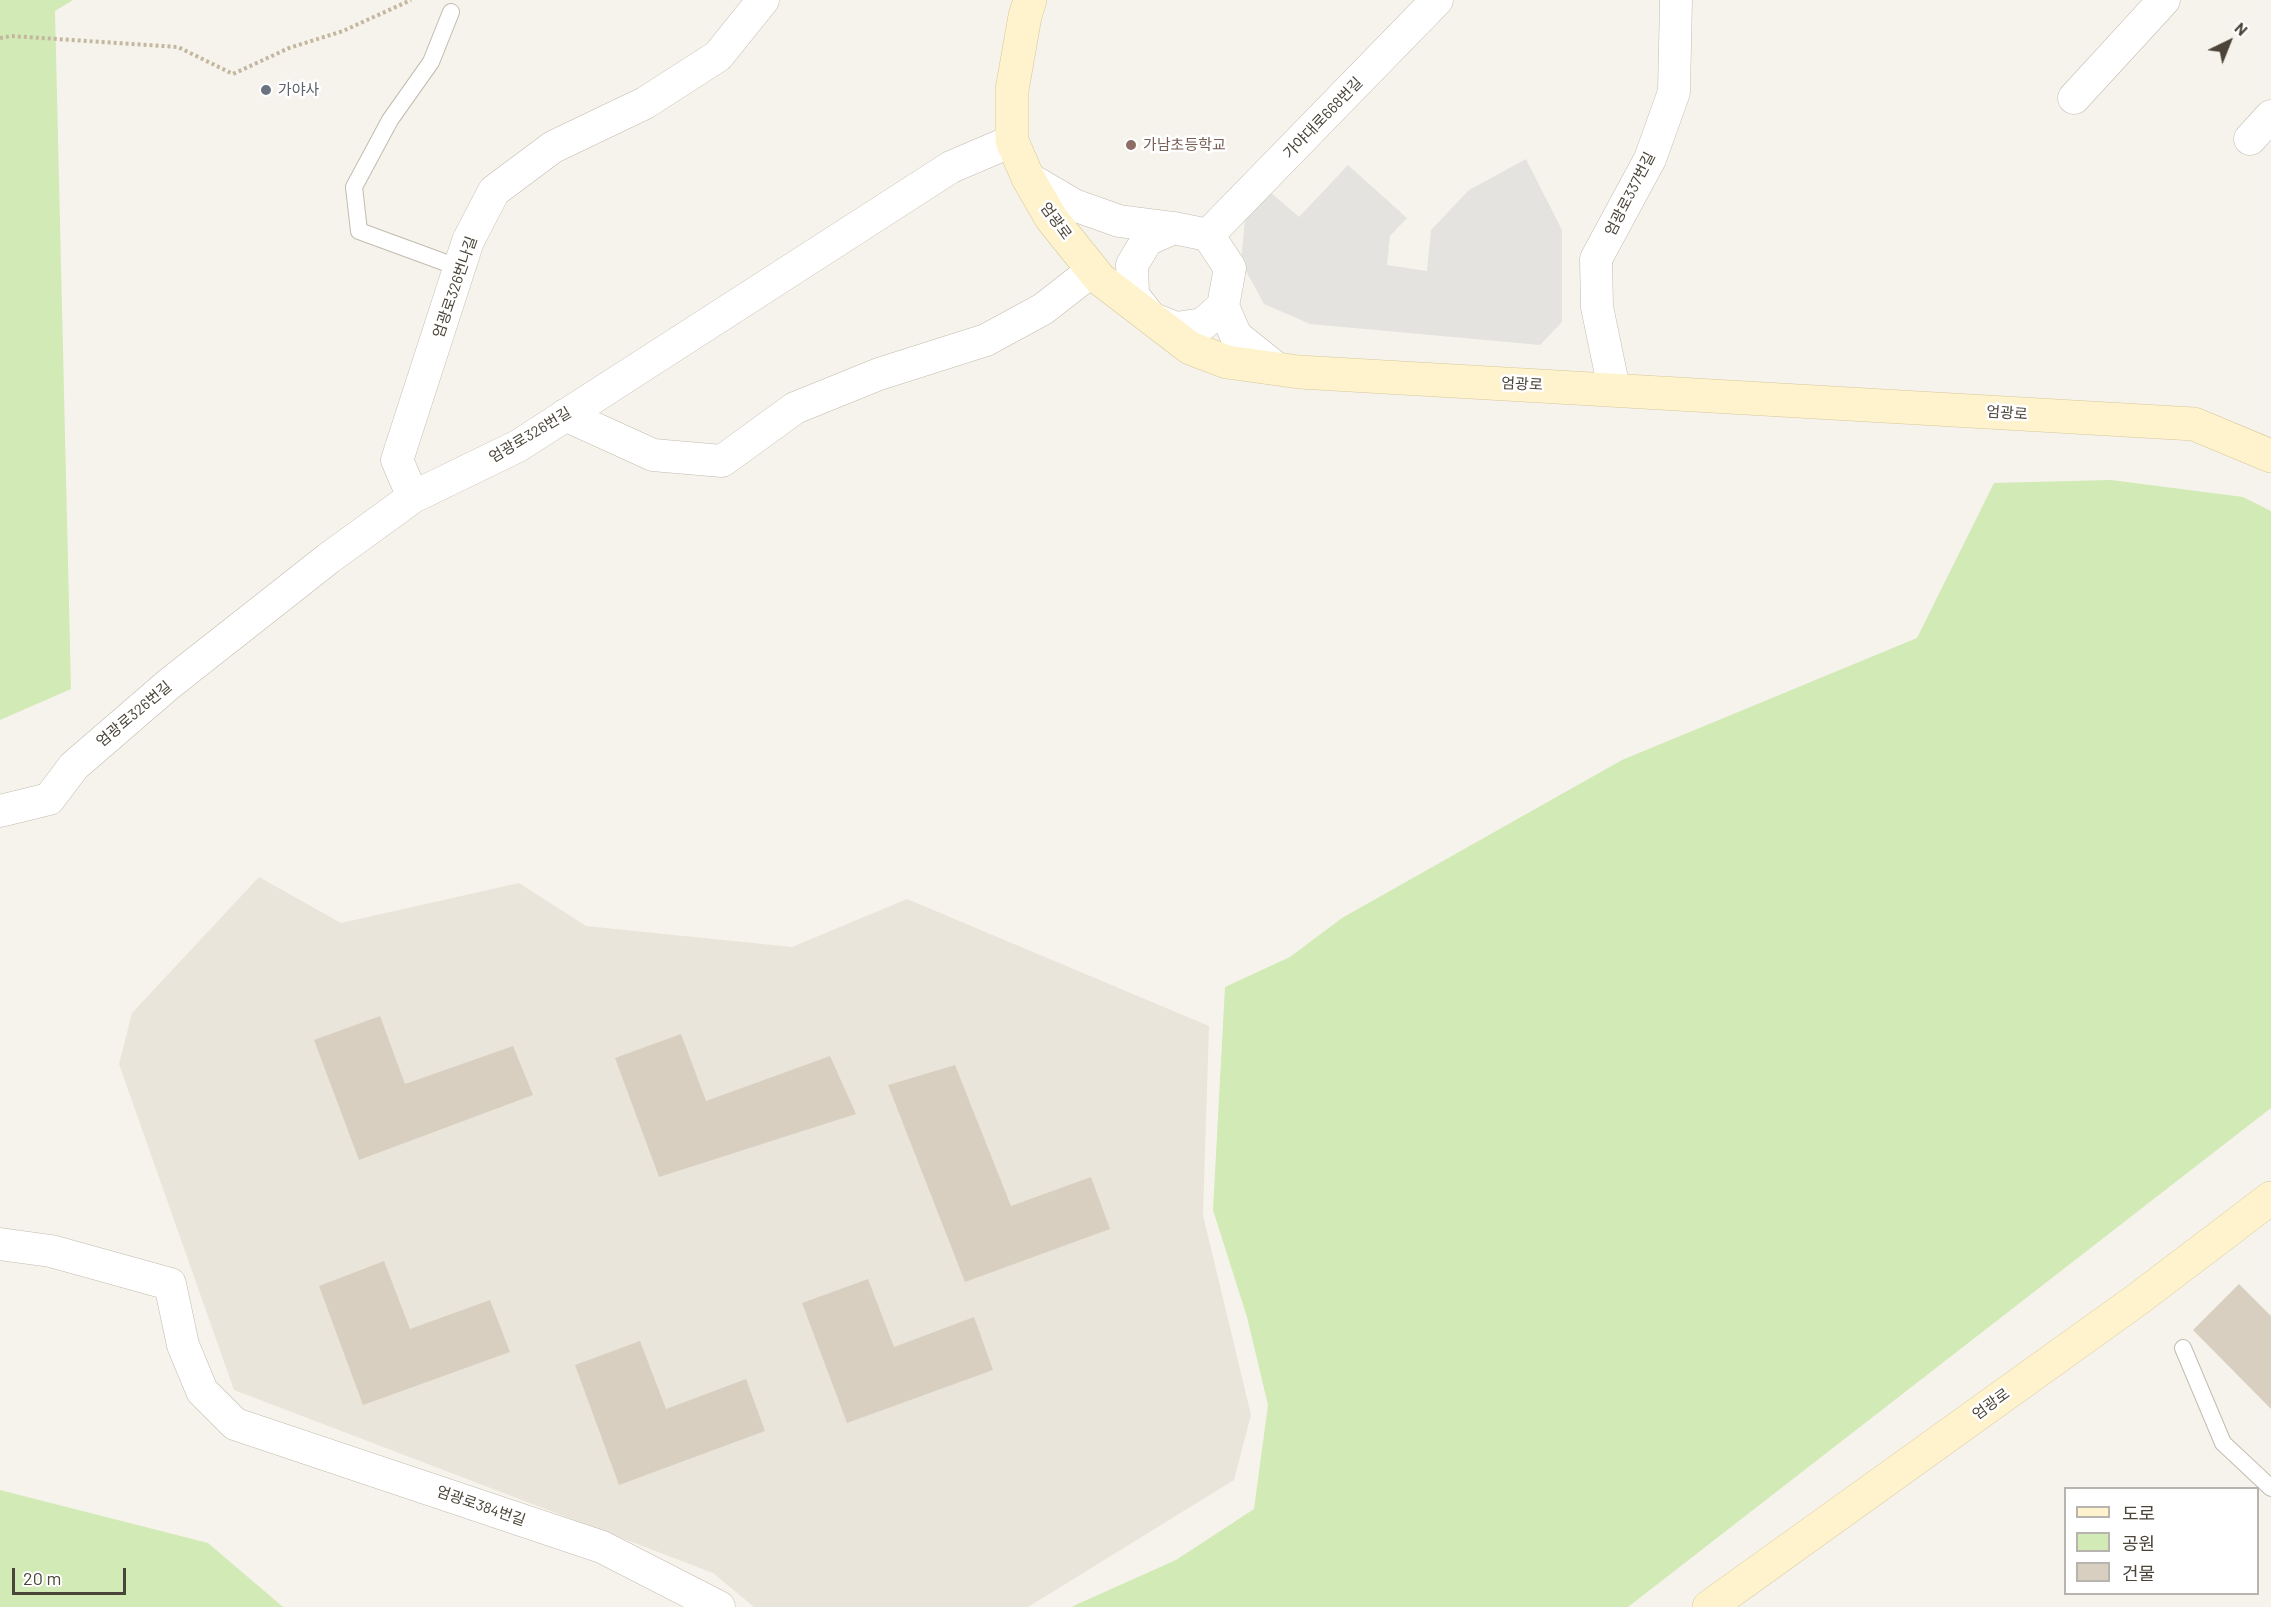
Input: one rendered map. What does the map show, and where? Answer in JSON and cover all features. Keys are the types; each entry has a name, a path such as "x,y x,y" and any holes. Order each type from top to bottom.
{"main road":[{"name":"엄광로","path":"1030,0 1012,90 1012,141 1028,178 1051,218 1100,279 1190,348 1227,362 1353,375 1614,388 2194,424 2271,456"},
{"name":"엄광로","path":"1709,1607 2138,1299 2271,1198"}],"street":[{"name":"엄광로326번나길","path":"413,497 398,460 468,241 494,191 552,147 645,103 718,56 763,0"},
{"name":"가야대로668번길","path":"1208,235 1437,0"},
{"name":"엄광로337번길","path":"1614,388 1597,307 1596,259 1650,159 1674,92 1676,0"},
{"path":"2074,98 2164,0"},
{"path":"2250,140 2271,116"},
{"name":"엄광로326번길","path":"0,811 49,799 74,766 178,677 329,558 413,497 518,446 951,167 1012,141"},
{"path":"1028,178 1074,205 1119,222 1174,228 1208,235 1230,268 1223,306 1236,336 1276,368"},
{"path":"1174,228 1147,240 1132,265 1133,295 1151,318 1176,328 1203,324 1223,306"},
{"path":"565,415 652,455 722,461 795,408 879,374 986,340 1043,309 1093,270"},
{"name":"엄광로384번길","path":"0,1244 51,1251 170,1284 183,1345 202,1390 235,1424 602,1547 719,1607"}],"lane":[{"path":"451,12 431,62 390,120 354,187 359,231 460,268"},
{"path":"2183,1348 2223,1443 2271,1488"}],"path":[{"path":"0,38 11,36 178,47 233,74 289,48 344,31 411,0"}],"shaded area":[{"path":"1526,159 1562,230 1562,322 1540,345 1310,324 1264,304 1241,262 1245,218 1270,192 1299,217 1348,165 1407,218 1390,236 1387,265 1427,271 1431,230 1469,190"},
{"path":"259,877 341,923 519,883 586,926 792,947 907,899 1209,1026 1203,1215 1251,1415 1234,1480 1028,1607 754,1607 713,1573 234,1390 119,1064 132,1013"}],"green space":[{"path":"0,0 73,0 55,11 71,689 0,720"},
{"path":"2111,480 2243,497 2271,511 2271,1108 1628,1607 1071,1607 1176,1560 1254,1509 1268,1405 1247,1317 1213,1210 1225,987 1290,957 1342,918 1622,760 1917,638 1994,483"},
{"path":"0,1490 208,1543 283,1607 0,1607"}],"building":[{"path":"380,1016 405,1084 513,1046 533,1095 359,1160 314,1040"},
{"path":"681,1034 706,1101 830,1056 856,1114 659,1177 615,1058"},
{"path":"955,1065 1011,1206 1091,1177 1110,1229 965,1282 888,1085"},
{"path":"384,1261 410,1329 490,1300 510,1352 363,1405 319,1286"},
{"path":"868,1279 894,1347 974,1317 993,1370 847,1423 802,1303"},
{"path":"2239,1284 2271,1316 2271,1409 2193,1330"},
{"path":"640,1341 666,1409 746,1379 765,1431 619,1485 575,1365"}],"place":[{"name":"가야사","path":"266,90"},
{"name":"가남초등학교","path":"1131,145"}]}
